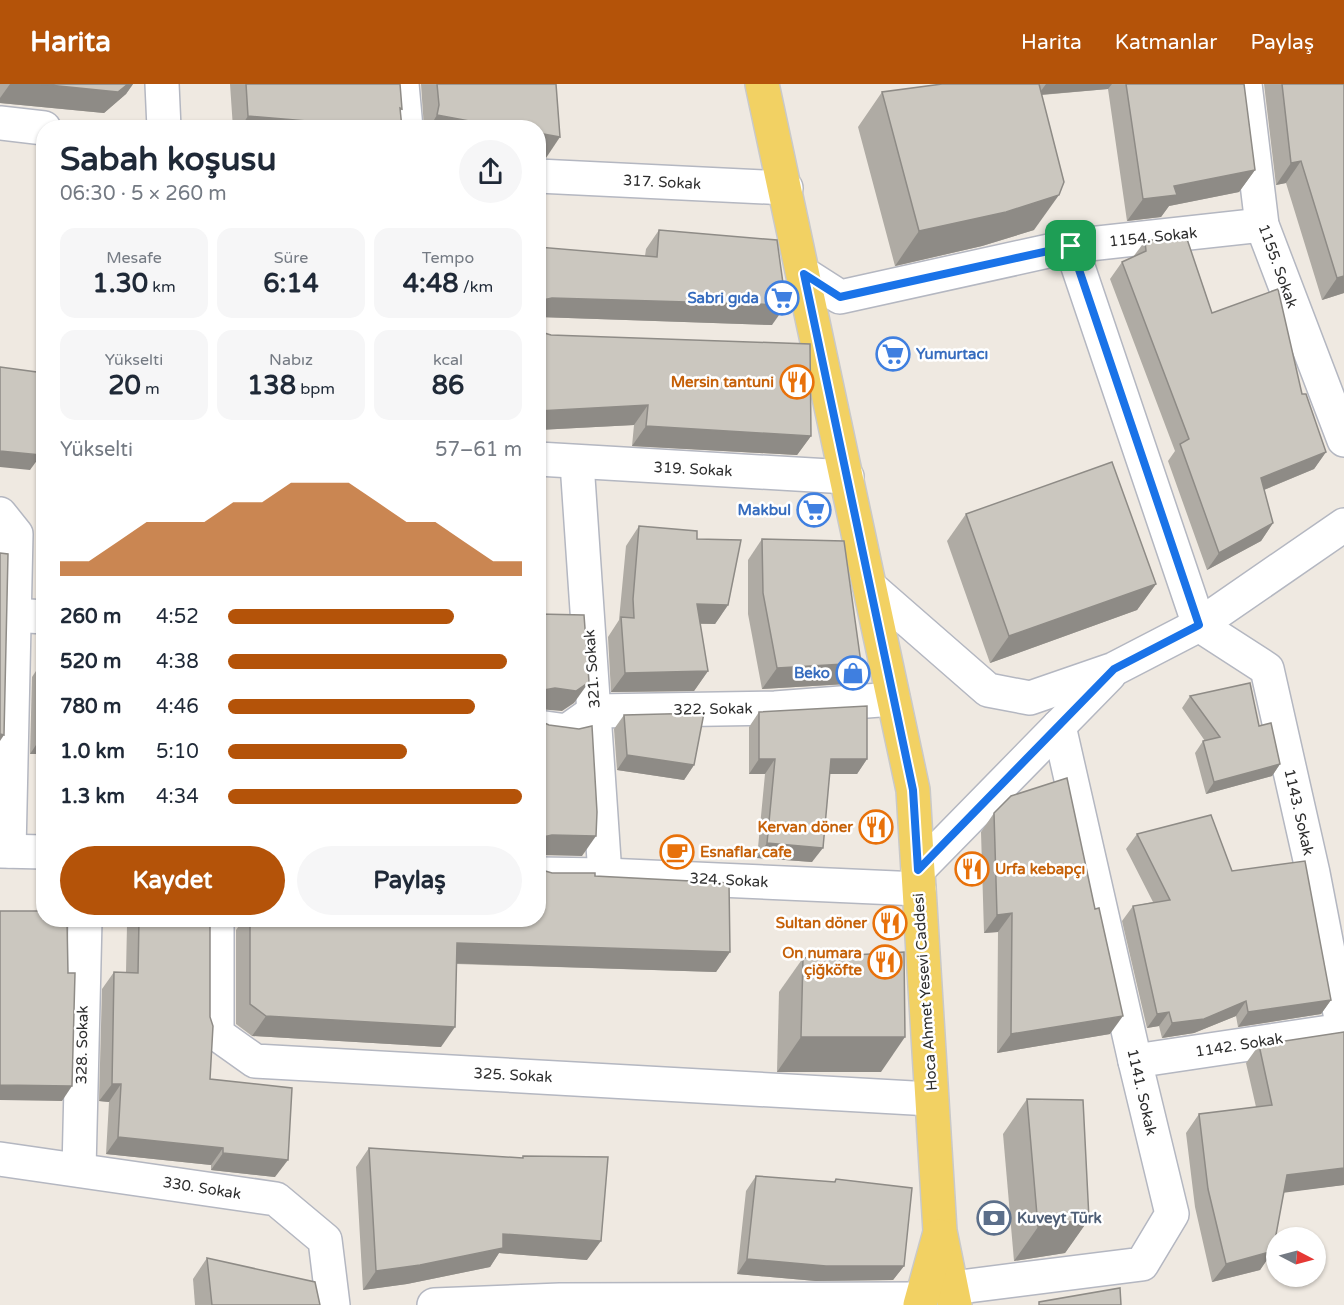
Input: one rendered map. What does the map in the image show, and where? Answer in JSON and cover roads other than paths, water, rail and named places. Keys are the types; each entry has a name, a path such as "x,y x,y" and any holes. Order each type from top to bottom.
{"main road":[{"name":"Hoca Ahmet Yesevi Caddesi","path":"762,84 913,790 940,1231"},
{"path":"940,1231 953,1296"},
{"path":"920,1302 940,1231"}],"street":[{"path":"162,84 164,120"},
{"path":"402,84 404,120"},
{"name":"1155. Sokak","path":"1245,84 1262,225 1344,440"},
{"path":"0,123 36,127"},
{"name":"317. Sokak","path":"546,176 786,188"},
{"name":"1154. Sokak","path":"804,274 840,297 1071,246 1262,225"},
{"path":"1071,246 1199,625"},
{"path":"784,344 819,345"},
{"name":"319. Sokak","path":"546,460 847,477"},
{"name":"321. Sokak","path":"577,463 604,875"},
{"path":"0,514 16,534 29,616 5,851 36,852"},
{"path":"870,587 988,690 1030,698 1114,669 1199,625 1344,525"},
{"name":"1143. Sokak","path":"1199,625 1268,669 1313,873 1344,1032"},
{"path":"918,880 1114,669"},
{"name":"322. Sokak","path":"595,711 775,708 893,699"},
{"path":"546,728 567,731 595,711"},
{"name":"1141. Sokak","path":"953,1296 1142,1264 1172,1214 1059,726"},
{"name":"324. Sokak","path":"546,874 918,880"},
{"name":"328. Sokak","path":"79,1170 85,927"},
{"name":"325. Sokak","path":"218,927 217,1034 255,1061 932,1099"},
{"name":"1142. Sokak","path":"1135,1061 1344,1032"},
{"name":"330. Sokak","path":"0,1159 276,1199 325,1240 333,1305"},
{"path":"434,1305 560,1300 920,1302"}],"place":[{"name":"Sabri gıda","path":"782,298"},
{"name":"Yumurtacı","path":"893,354"},
{"name":"Mersin tantuni","path":"797,382"},
{"name":"Makbul","path":"814,510"},
{"name":"Beko","path":"853,673"},
{"name":"Kervan döner","path":"876,827"},
{"name":"Esnaflar cafe","path":"677,852"},
{"name":"Urfa kebapçı","path":"972,869"},
{"name":"Sultan döner","path":"890,923"},
{"name":"On numara çiğköfte","path":"885,962"},
{"name":"Kuveyt Türk","path":"994,1218"}]}
